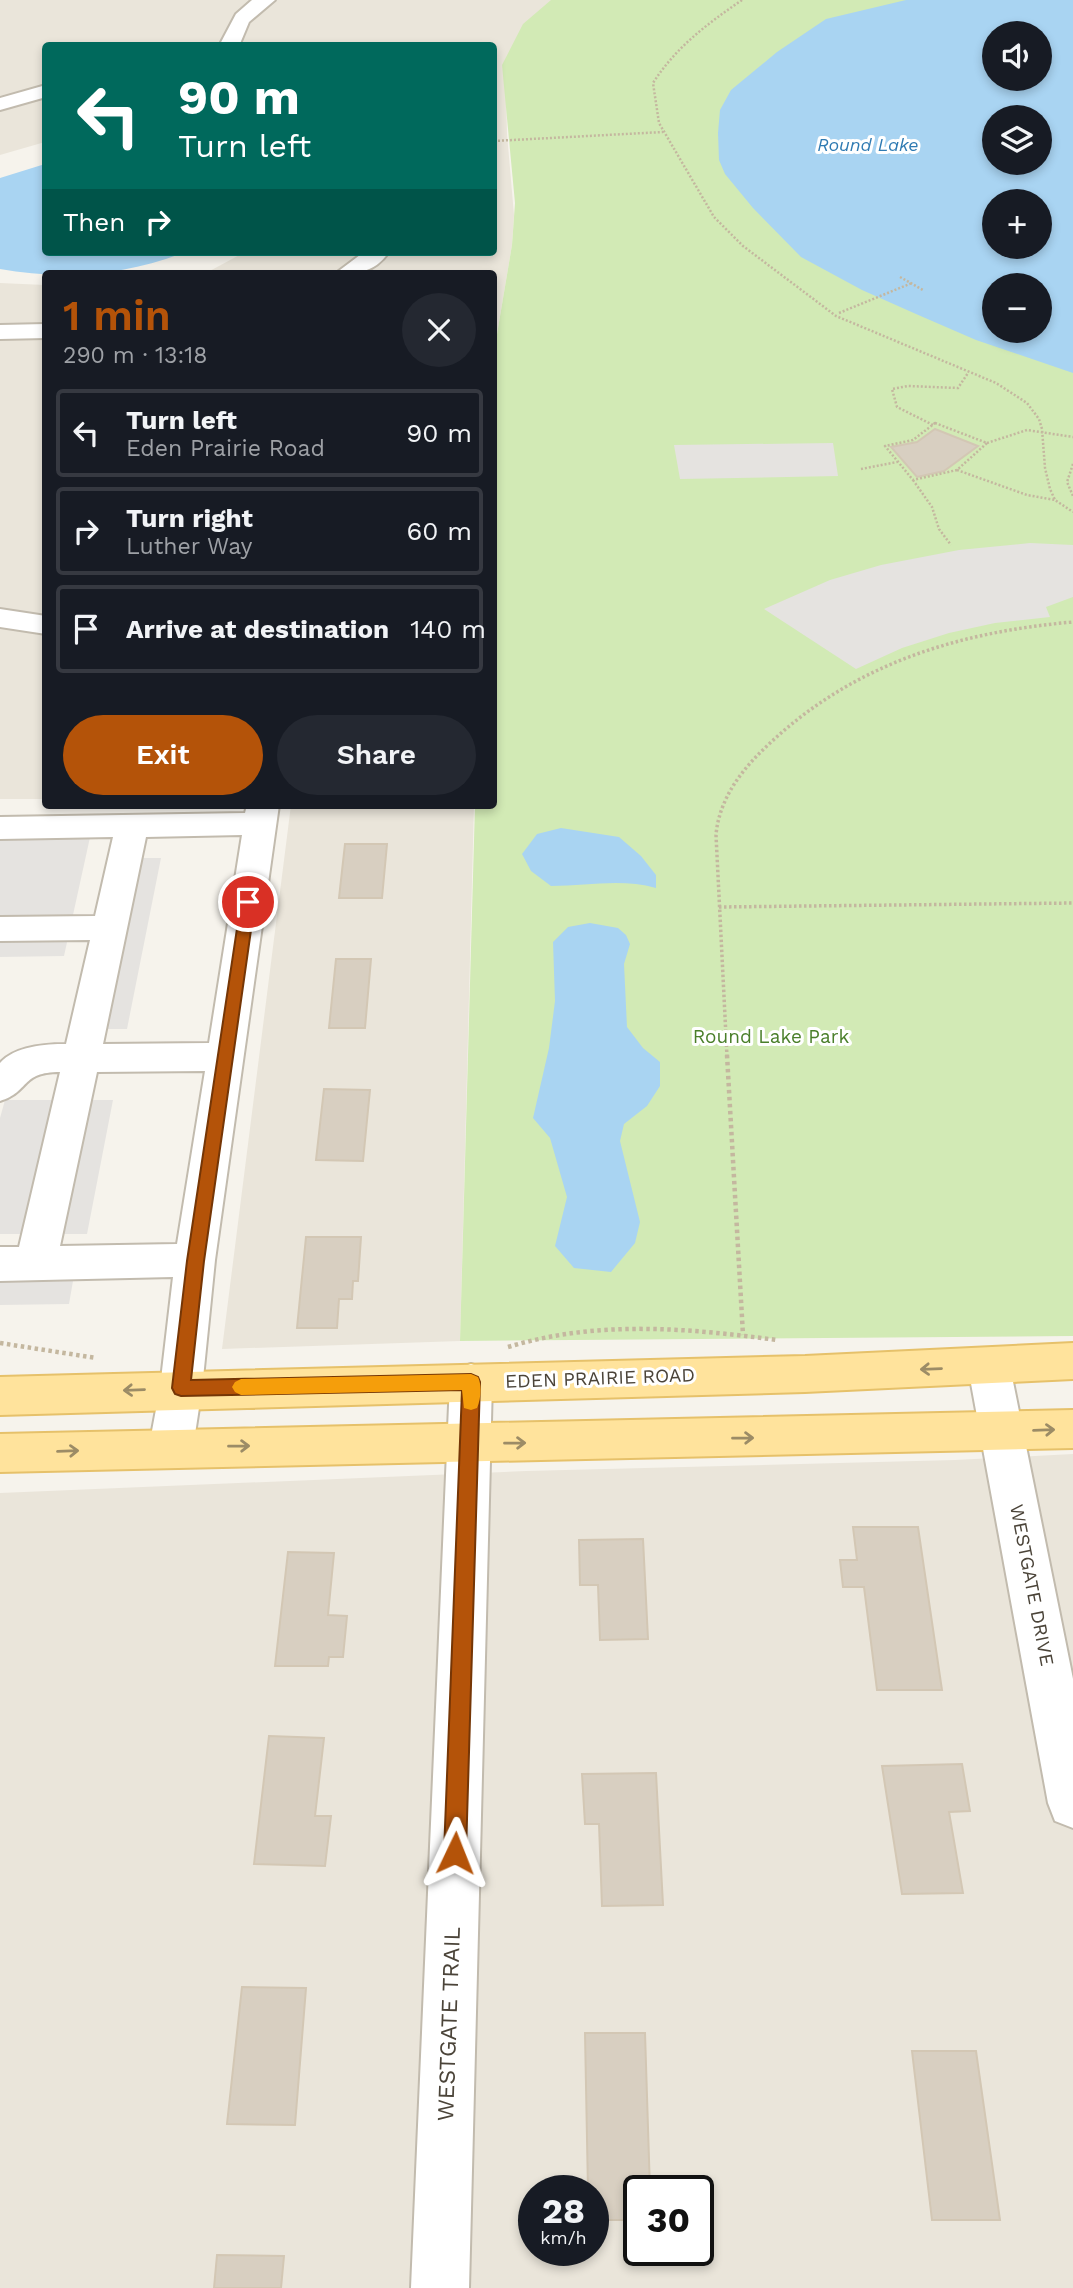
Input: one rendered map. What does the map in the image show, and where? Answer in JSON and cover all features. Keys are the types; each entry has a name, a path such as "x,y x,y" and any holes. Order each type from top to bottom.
{"main road":[{"name":"EDEN PRAIRIE ROAD","path":"0,1396 181,1388 989,1367 1073,1361"},
{"path":"0,1453 171,1447 469,1444 1073,1429"}],"street":[{"path":"230,42 237,23 247,11 265,0"},
{"path":"0,104 42,92"},
{"path":"353,270 373,256"},
{"path":"0,332 42,331"},
{"path":"0,618 42,624"},
{"path":"0,828 132,826 261,815 195,1261 181,1388 171,1447"},
{"path":"132,826 81,1056 18,1264 195,1261"},
{"path":"0,929 110,928"},
{"path":"0,1087 19,1066 44,1058 225,1057"},
{"name":"WESTGATE DRIVE","path":"989,1367 1073,1803"},
{"name":"WESTGATE TRAIL","path":"440,2288 471,1382"}],"path":[{"path":"742,0 697,31 666,63 653,83 659,123 663,132 682,159 714,217 743,246 836,316 996,383 1027,403 1039,419 1043,431 1045,468 1055,500"},
{"path":"497,141 663,132"},
{"path":"900,277 923,289"},
{"path":"839,313 912,283"},
{"path":"933,425 897,407 892,389 902,386 945,390 958,388 968,373"},
{"path":"951,545 936,522 932,507 885,446 913,440 935,423 987,443 997,443 1014,431 1043,431 1073,437"},
{"path":"913,480 957,470 987,443"},
{"path":"861,469 897,462"},
{"path":"1073,464 1067,482 1073,496"},
{"path":"957,470 1027,495 1055,500 1073,512"},
{"path":"743,1335 719,907 716,839 719,814 740,773 794,721 872,669 934,645 1012,629 1073,622"},
{"path":"719,907 1073,903"}],"shaded area":[{"path":"0,0 813,0 506,88 514,215 512,245 497,334 497,270 212,270 238,256 497,256 497,42 42,42 42,143 0,155"},
{"path":"0,283 42,285 42,799 0,799"},
{"path":"833,443 838,476 680,479 674,445"},
{"path":"1030,543 1073,545 1073,597 1046,607 1050,617 995,623 949,633 902,648 856,669 764,609 830,580 881,565 959,550"},
{"path":"290,809 474,809 460,1341 222,1349"},
{"path":"0,819 94,819 64,956 0,957"},
{"path":"137,858 161,858 127,1029 101,1029"},
{"path":"5,1100 113,1100 87,1234 0,1234 0,1118"},
{"path":"73,1281 69,1304 0,1305 0,1282"},
{"path":"1073,1454 1073,2288 0,2288 0,1493 526,1471 955,1460"}],"green space":[{"name":"Round Lake Park","path":"551,0 1073,0 1073,1336 460,1341 475,809 497,809 497,334 512,245 515,203 502,65 523,24"}],"water":[{"name":"Round Lake","path":"906,0 1073,0 1073,373 985,343 1052,343 1052,273 982,273 982,342 862,290 801,257 753,208 725,174 719,160 720,110 731,90 777,52 826,19"},
{"path":"42,165 42,256 174,256 121,270 42,270 42,274 0,269 0,178"},
{"path":"561,828 619,837 641,856 656,875 656,888 630,883 551,886 531,871 522,854 537,834"},
{"path":"590,923 618,928 626,935 630,944 624,964 627,1027 643,1048 660,1062 660,1086 647,1106 624,1124 620,1141 640,1222 635,1243 611,1272 574,1268 555,1246 567,1197 550,1138 533,1118 549,1048 555,1001 553,942 568,927"}],"building":[{"path":"935,429 978,446 944,471 917,477 891,447 917,442"},
{"path":"345,844 387,844 382,898 339,898"},
{"path":"336,959 371,959 365,1028 329,1028"},
{"path":"324,1089 370,1090 363,1161 316,1160"},
{"path":"306,1237 361,1237 358,1281 353,1281 352,1299 339,1299 337,1328 297,1328"},
{"path":"853,1527 918,1527 942,1690 877,1690 864,1587 843,1587 840,1560 857,1560"},
{"path":"643,1539 648,1639 600,1640 598,1585 580,1585 579,1540"},
{"path":"288,1552 334,1553 328,1615 347,1616 343,1657 329,1657 328,1666 275,1666"},
{"path":"269,1736 324,1738 315,1816 331,1816 325,1866 254,1864"},
{"path":"962,1764 970,1811 949,1812 963,1893 902,1894 882,1766"},
{"path":"656,1773 663,1905 602,1906 599,1824 585,1824 582,1774"},
{"path":"242,1987 306,1988 295,2125 227,2124"},
{"path":"585,2033 645,2033 649,2175 623,2175 623,2220 609,2220 609,2175 588,2175"},
{"path":"912,2051 976,2051 1000,2220 932,2220"},
{"path":"217,2255 284,2256 281,2288 214,2288"}],"slow traffic":[{"path":"241,1387 471,1382 471,1402"}],"route":[{"path":"248,902 195,1261 181,1388 471,1382 455,1853"}]}
